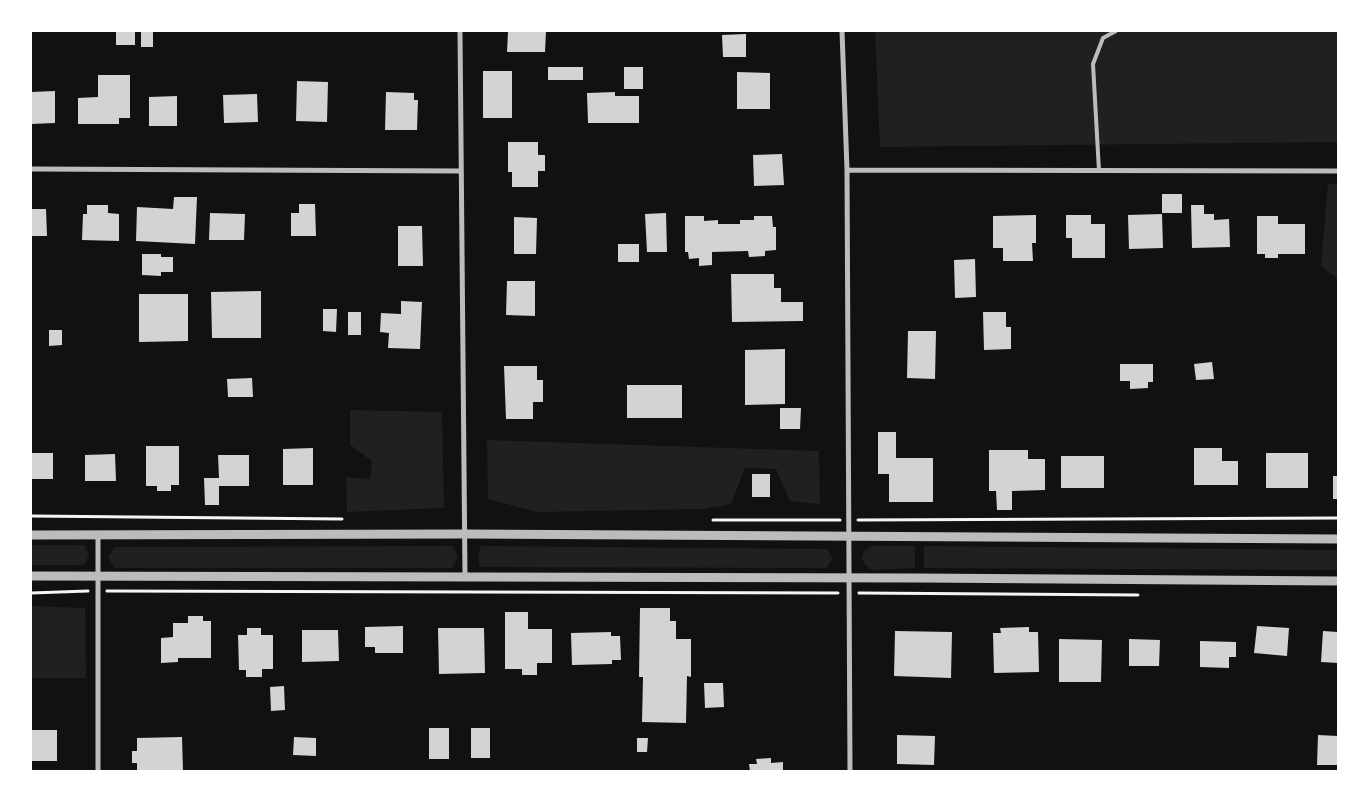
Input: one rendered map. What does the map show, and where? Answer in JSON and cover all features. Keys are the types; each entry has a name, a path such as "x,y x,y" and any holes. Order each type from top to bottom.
{"street":[{"path":"460,31 465,577"},
{"path":"842,31 847,170 850,771"},
{"path":"31,169 460,171"},
{"path":"847,170 1338,171"},
{"path":"31,535 466,534 1338,539"},
{"path":"98,536 98,771"},
{"path":"31,576 1338,581"}],"lane":[{"path":"1099,171 1093,64 1103,38 1116,31"}],"path":[{"path":"31,516 346,519"},
{"path":"711,520 1338,518"},
{"path":"31,593 98,591 1144,595"}],"shaded area":[{"path":"875,31 1338,31 1338,142 880,147"},
{"path":"1328,184 1338,184 1338,279 1321,266"},
{"path":"350,410 442,412 444,508 347,512 346,477 370,479 372,461 350,445"},
{"path":"487,440 819,451 820,504 790,501 776,469 745,468 731,504 703,509 537,512 488,499"},
{"path":"31,545 84,545 89,555 84,565 31,565"},
{"path":"453,546 458,557 452,568 115,568 108,557 115,547"},
{"path":"481,546 826,549 833,558 826,568 480,567 478,557"},
{"path":"872,546 915,546 915,568 872,570 865,565 862,558 864,551"},
{"path":"924,546 1338,550 1338,570 924,568"},
{"path":"31,606 85,608 86,678 31,678"}],"building":[{"path":"116,31 135,31 135,45 116,45"},
{"path":"141,31 153,31 153,47 141,47"},
{"path":"508,31 546,31 545,52 507,52"},
{"path":"746,34 746,57 723,57 722,35"},
{"path":"548,67 583,67 583,80 548,80"},
{"path":"624,67 643,67 643,89 624,89"},
{"path":"483,71 512,71 512,118 483,118"},
{"path":"737,72 770,73 770,109 737,109"},
{"path":"98,75 130,75 130,118 119,118 119,124 78,124 78,98 98,97"},
{"path":"297,81 328,82 327,122 296,121"},
{"path":"55,91 55,123 31,124 31,92"},
{"path":"386,92 414,93 414,100 418,100 417,130 385,130"},
{"path":"615,92 615,96 639,96 639,123 588,123 587,93"},
{"path":"257,94 258,122 224,123 223,95"},
{"path":"177,96 177,126 149,126 149,97"},
{"path":"508,142 538,142 538,155 545,155 545,171 538,171 538,187 512,187 512,172 508,172"},
{"path":"782,154 784,185 754,186 753,155"},
{"path":"1162,194 1182,194 1182,213 1162,213"},
{"path":"174,197 197,197 195,244 136,241 137,207 173,209"},
{"path":"299,204 315,204 316,236 291,236 291,213 299,213"},
{"path":"87,205 108,205 108,213 119,214 119,241 82,240 83,214 87,214"},
{"path":"1191,205 1204,205 1204,214 1214,214 1214,220 1229,219 1230,247 1192,248"},
{"path":"31,209 46,209 47,236 31,236"},
{"path":"210,213 245,214 244,240 209,240"},
{"path":"666,213 667,252 647,252 645,214"},
{"path":"1162,214 1163,248 1129,249 1128,215"},
{"path":"1036,215 1036,243 1032,243 1033,261 1003,261 1003,248 993,248 993,216"},
{"path":"1066,215 1091,215 1091,224 1105,224 1105,258 1072,258 1072,238 1066,238"},
{"path":"685,216 704,216 704,221 718,220 718,224 740,224 740,220 754,220 754,216 772,216 773,227 776,227 776,250 765,251 765,256 749,257 748,251 712,252 712,265 699,266 699,258 689,259 688,252 685,252"},
{"path":"1257,216 1278,216 1278,224 1305,224 1305,254 1278,254 1278,258 1265,258 1265,254 1257,254"},
{"path":"514,217 537,218 536,254 514,254"},
{"path":"398,226 422,226 423,266 398,266"},
{"path":"618,244 639,244 639,262 618,262"},
{"path":"142,254 161,254 161,257 173,257 173,272 161,272 161,276 142,275"},
{"path":"975,259 976,297 955,298 954,260"},
{"path":"731,274 774,274 774,288 781,288 781,302 803,302 803,321 732,322"},
{"path":"507,281 535,281 535,316 506,315"},
{"path":"261,291 261,338 212,338 211,292"},
{"path":"139,294 188,294 188,341 139,342"},
{"path":"401,301 422,302 420,349 388,348 389,333 380,332 381,313 401,314"},
{"path":"323,309 337,309 336,332 323,331"},
{"path":"348,312 361,312 361,335 348,335"},
{"path":"983,312 1006,312 1006,327 1011,327 1011,349 984,350"},
{"path":"49,330 62,330 62,345 49,346"},
{"path":"908,331 936,331 935,379 907,378"},
{"path":"785,349 785,404 745,405 745,350"},
{"path":"1212,362 1214,379 1196,380 1194,364"},
{"path":"1120,364 1153,364 1153,382 1148,382 1148,388 1130,389 1130,381 1120,381"},
{"path":"504,366 537,366 537,380 543,380 543,402 533,402 533,419 506,419"},
{"path":"252,378 253,397 228,397 227,379"},
{"path":"627,385 682,385 682,418 627,418"},
{"path":"780,408 801,408 800,429 780,429"},
{"path":"878,432 896,432 896,458 933,458 933,502 889,502 889,474 878,474"},
{"path":"146,446 179,446 179,485 171,485 171,491 157,491 157,486 146,486"},
{"path":"313,448 313,485 283,485 283,449"},
{"path":"1194,448 1222,448 1222,461 1238,461 1238,485 1194,485"},
{"path":"989,450 1028,450 1028,459 1045,459 1045,490 1012,491 1012,510 997,510 996,491 989,491"},
{"path":"31,453 53,453 53,479 31,479"},
{"path":"1266,453 1308,453 1308,488 1266,488"},
{"path":"115,454 116,481 85,481 85,455"},
{"path":"218,455 249,455 249,486 219,486 219,505 205,505 204,478 219,478"},
{"path":"1061,456 1104,456 1104,488 1061,488"},
{"path":"752,474 770,474 770,497 752,497"},
{"path":"1333,476 1338,476 1338,499 1333,499"},
{"path":"640,608 670,608 670,621 676,621 676,639 691,639 691,677 687,676 686,723 642,722 643,677 639,677"},
{"path":"505,612 528,612 528,629 552,629 552,663 537,663 537,675 522,675 522,669 505,669"},
{"path":"188,616 203,616 203,621 211,621 211,658 178,658 178,662 161,663 161,638 173,637 173,623 188,623"},
{"path":"403,626 403,653 375,653 375,647 365,647 365,627"},
{"path":"1257,626 1289,628 1287,656 1254,653"},
{"path":"1029,627 1029,632 1038,632 1039,672 994,673 993,633 1001,633 1000,628"},
{"path":"247,628 261,628 261,635 273,635 273,669 262,669 262,677 246,677 246,670 239,670 238,635 247,635"},
{"path":"438,628 484,628 485,673 439,674"},
{"path":"302,630 338,630 339,661 302,662"},
{"path":"895,631 952,632 951,678 894,676"},
{"path":"1323,631 1338,632 1338,663 1321,662"},
{"path":"611,632 611,636 620,636 621,660 612,660 612,664 572,665 571,633"},
{"path":"1059,639 1102,640 1101,682 1059,682"},
{"path":"1129,639 1160,640 1159,666 1129,666"},
{"path":"1200,641 1236,642 1236,657 1229,657 1229,668 1200,667"},
{"path":"704,683 723,683 724,707 705,708"},
{"path":"284,686 285,710 271,711 270,687"},
{"path":"429,728 449,728 449,759 429,759"},
{"path":"471,728 490,728 490,758 471,758"},
{"path":"31,730 57,730 57,761 31,761"},
{"path":"897,735 935,736 934,765 897,764"},
{"path":"1318,735 1338,736 1338,765 1317,765"},
{"path":"182,737 183,771 137,771 137,763 132,763 132,751 137,751 137,738"},
{"path":"294,737 316,738 316,756 293,755"},
{"path":"637,738 648,738 647,752 637,752"},
{"path":"771,758 771,763 783,762 783,771 750,771 749,764 757,764 756,759"}]}
